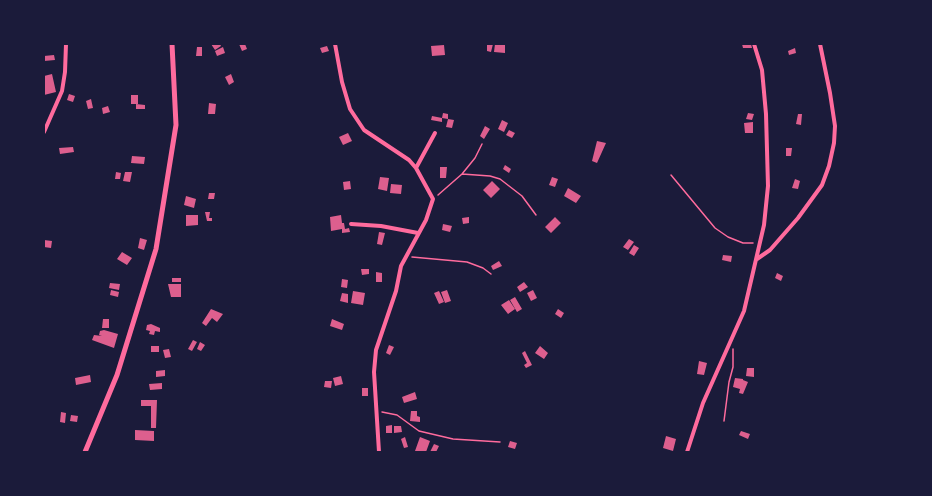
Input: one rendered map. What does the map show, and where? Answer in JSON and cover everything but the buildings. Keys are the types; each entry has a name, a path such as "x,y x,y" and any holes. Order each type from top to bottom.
{"street":[{"path":"44,132 62,91 66,44"},
{"path":"85,453 117,375 156,249 176,125 172,44"},
{"path":"336,44 344,92 357,121 364,130 403,155 416,168 433,199 426,220 405,257 376,350 374,372 379,453"},
{"path":"687,453 703,403 744,311 760,243 768,186 767,143 764,82 754,44"},
{"path":"757,260 770,250 798,218 822,185 829,166 835,126 831,93 820,44"},
{"path":"416,168 435,133"},
{"path":"351,224 381,226 418,233"}],"path":[{"path":"433,199 462,174 475,158 482,144"},
{"path":"462,174 500,179 522,196 536,215"},
{"path":"671,175 715,228 743,243 760,243"},
{"path":"405,257 467,262 491,274"},
{"path":"724,421 733,367 734,354 731,343"},
{"path":"378,411 397,415 419,431 453,439 500,442"}]}
